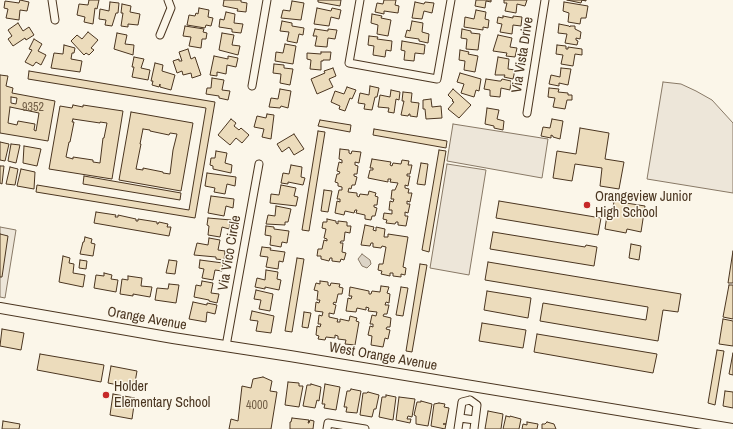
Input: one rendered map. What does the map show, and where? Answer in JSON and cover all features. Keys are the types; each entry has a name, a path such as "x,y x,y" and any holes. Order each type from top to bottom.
{"main road":[{"name":"Orange Avenue","path":"0,308 173,338 290,356"},
{"name":"West Orange Avenue","path":"290,356 472,386"},
{"path":"472,386 733,429"}],"street":[{"path":"52,0 55,20"},
{"path":"160,35 170,8 168,0"},
{"path":"252,86 267,0"},
{"path":"360,0 349,64 437,79 451,0"},
{"name":"Via Vista Drive","path":"527,113 545,0"},
{"name":"Via Vico Circle","path":"226,346 259,164"},
{"path":"470,400 472,386"},
{"path":"458,429 462,402 470,400 477,405 474,429"},
{"path":"460,418 476,420"},
{"path":"327,426 365,429"}],"shaded area":[{"path":"663,82 681,84 712,100 733,123 733,193 647,179"},
{"path":"453,124 548,139 542,178 447,161"},
{"path":"447,164 486,170 469,275 430,268"},
{"path":"0,227 16,230 5,298 0,297"},
{"path":"362,254 370,260 371,264 367,268 362,266 358,259"}],"building":[{"path":"20,0 29,2 27,11 20,10 19,20 6,18 8,9 4,8 5,1 19,3"},
{"path":"89,0 99,0 97,9 95,8 93,24 84,22 85,17 77,15 79,4 88,5"},
{"path":"224,0 241,0 241,2 247,3 246,12 237,11 238,9 223,6"},
{"path":"318,0 341,0 340,6 318,2"},
{"path":"384,0 396,0 395,5 399,6 398,13 384,11 384,14 375,12 377,3 383,4"},
{"path":"476,0 491,0 491,2 486,1 485,8 475,6"},
{"path":"504,0 527,0 525,6 517,4 516,13 505,11 507,3 504,3"},
{"path":"567,0 582,0 581,3"},
{"path":"292,1 304,3 301,20 281,18 283,10 290,11"},
{"path":"110,2 119,3 118,13 116,13 112,26 105,25 106,20 99,19 100,9 109,11"},
{"path":"415,2 424,4 425,2 434,3 432,13 424,11 422,19 412,18"},
{"path":"564,2 588,6 586,18 581,18 580,24 568,22 569,13 563,11"},
{"path":"122,4 131,6 130,12 140,14 138,25 128,24 128,27 121,26 123,13 121,13"},
{"path":"199,8 209,10 208,17 213,18 211,26 206,25 205,28 187,25 189,15 195,16 196,13 198,14"},
{"path":"317,8 331,11 332,8 341,10 339,19 331,17 329,26 314,24"},
{"path":"476,10 486,12 485,19 489,20 488,28 483,27 483,30 464,27 465,17 474,19"},
{"path":"226,12 235,14 234,23 243,24 241,33 232,32 232,29 219,27 220,19 224,20"},
{"path":"372,14 391,20 388,36 377,34 378,25 371,23"},
{"path":"503,16 513,18 513,16 522,17 521,26 513,25 512,34 500,32 502,24 497,23 498,17 503,18"},
{"path":"282,21 292,23 292,26 304,28 303,35 299,34 297,43 287,41 289,32 280,31"},
{"path":"412,21 423,23 422,32 429,34 428,43 419,41 419,39 405,37 407,30 410,31"},
{"path":"18,23 23,31 29,27 34,35 26,40 25,38 13,46 8,39 12,36 8,30"},
{"path":"559,24 570,27 575,26 575,29 581,32 580,39 576,38 578,41 577,45 565,43 567,34 558,33"},
{"path":"185,26 204,29 203,32 207,33 206,39 202,39 201,48 189,46 191,37 183,36"},
{"path":"315,29 328,31 328,29 337,30 335,39 328,38 327,47 315,46 317,36 313,36"},
{"path":"462,29 471,31 471,33 480,34 478,50 466,49 467,39 461,38"},
{"path":"88,32 98,40 91,48 94,50 89,55 86,53 84,55 71,41 77,35 82,39"},
{"path":"117,33 127,35 125,44 134,45 133,55 114,49"},
{"path":"222,33 234,35 232,45 240,46 238,55 219,50"},
{"path":"498,35 512,38 510,47 517,48 515,57 506,56 507,53 493,51"},
{"path":"369,36 378,37 377,39 392,41 391,51 386,50 385,57 373,55 374,46 368,45"},
{"path":"34,39 42,44 38,51 46,55 41,65 36,62 33,66 25,62 32,50 29,49"},
{"path":"402,41 425,45 424,54 415,53 414,61 404,60 405,51 401,50"},
{"path":"285,44 296,46 293,64 275,61 276,52 283,53"},
{"path":"64,45 75,48 71,59 82,61 80,72 51,68 54,53 63,54"},
{"path":"557,45 566,46 566,49 568,49 568,47 582,49 582,55 575,54 573,66 561,64 563,55 556,54"},
{"path":"188,49 191,59 195,57 201,75 192,78 191,73 183,75 182,71 177,73 173,61 179,59 179,61 182,61 179,52"},
{"path":"460,50 469,52 468,54 478,56 475,72 464,70 465,61 459,60"},
{"path":"321,52 331,52 330,60 321,61 321,70 310,69 311,60 307,59 307,53 321,54"},
{"path":"214,56 228,59 228,56 238,58 236,67 227,65 226,74 217,72 217,76 210,75"},
{"path":"134,57 144,59 141,68 150,70 148,80 132,77"},
{"path":"498,57 509,59 508,69 515,70 513,79 504,77 505,75 495,75"},
{"path":"155,63 163,65 162,71 175,75 171,90 160,87 160,84 159,87 152,85 153,81 151,81"},
{"path":"274,64 284,65 284,68 293,69 290,85 280,83 281,74 273,73"},
{"path":"333,68 336,76 329,79 333,87 317,94 311,79 325,73 324,71"},
{"path":"561,68 571,69 568,85 559,83 559,86 549,84 551,75 560,77"},
{"path":"29,71 215,102 195,218 36,192 37,185 189,210 206,108 28,79"},
{"path":"460,73 481,79 479,91 476,90 474,97 461,93 464,84 457,82"},
{"path":"0,75 8,76 6,86 13,88 12,93 55,101 48,141 0,133","holes":["11,97 17,98 16,104 11,103","10,107 39,113 36,131 34,130 35,124 18,121 17,125 8,123"]},
{"path":"212,78 224,80 222,90 230,91 228,100 219,98 219,96 206,94 207,88 211,88"},
{"path":"486,79 501,81 502,79 511,81 510,90 501,88 500,97 490,96 490,90 484,89"},
{"path":"370,86 379,88 372,110 364,109 365,104 358,103 360,93 369,95"},
{"path":"347,87 356,90 352,99 350,98 345,111 339,109 340,106 331,102 335,91 344,94"},
{"path":"549,88 559,89 558,92 572,95 572,100 567,100 565,109 553,107 555,98 548,97"},
{"path":"280,89 291,91 288,108 281,106 280,108 269,107 271,98 278,99"},
{"path":"453,89 471,105 459,118 448,109 454,102 448,95"},
{"path":"391,90 400,92 399,100 396,99 394,113 388,112 389,108 378,107 380,95 390,97"},
{"path":"403,92 412,93 411,102 419,103 417,117 410,116 410,114 408,116 401,115 404,101 402,101"},
{"path":"431,99 432,107 441,106 442,118 426,119 425,109 423,109 423,100"},
{"path":"73,105 83,107 83,105 123,111 112,179 49,169 60,106 72,108","holes":["73,119 107,123 103,138 100,163 93,162 93,160 73,157 73,159 66,157 74,122 72,122"]},
{"path":"487,108 499,110 497,119 504,121 503,130 485,124"},
{"path":"131,112 193,123 181,191 119,180","holes":["143,129 169,135 170,133 177,134 170,174 143,168 143,170 136,169"]},
{"path":"267,114 274,115 271,139 262,137 264,129 254,127 257,116 266,118"},
{"path":"231,119 236,123 234,126 239,130 241,128 249,135 242,143 236,138 230,145 218,135"},
{"path":"552,119 563,121 560,139 551,135 551,138 541,136 543,127 550,128"},
{"path":"320,120 351,125 350,132 318,126"},
{"path":"580,128 609,133 605,159 624,162 619,189 600,186 602,168 575,164 572,181 553,178 557,151 576,154"},
{"path":"374,129 447,141 446,148 373,135"},
{"path":"318,131 325,132 309,231 302,230"},
{"path":"294,134 304,149 294,155 289,147 282,152 277,144"},
{"path":"0,142 9,144 5,161 0,160"},
{"path":"11,144 20,145 16,163 8,161"},
{"path":"24,146 41,149 37,166 23,163"},
{"path":"340,149 349,150 349,153 351,154 352,151 361,152 359,163 355,162 355,165 358,166 357,174 354,174 354,176 357,177 355,185 352,185 351,189 349,188 348,192 357,193 357,196 359,197 360,194 368,195 369,191 376,193 375,196 378,197 377,205 374,205 374,207 377,208 375,216 372,216 371,220 365,219 365,215 356,213 357,210 355,210 354,213 345,211 344,215 335,213 337,201 340,202 340,199 337,199 339,190 342,190 342,187 338,186 338,183 335,182 337,174 340,172 337,171 339,162 342,163 342,160 339,159"},
{"path":"439,150 446,151 429,252 422,250"},
{"path":"216,151 227,153 225,163 232,165 231,173 213,169 213,166 210,165 211,158 215,158"},
{"path":"372,159 391,162 390,165 392,166 393,163 401,164 402,160 409,161 408,165 412,165 410,174 407,174 407,176 410,176 408,186 405,185 405,188 409,189 408,193 412,193 410,202 407,201 407,204 410,204 408,213 405,212 405,216 408,216 406,226 398,225 398,222 395,224 386,223 387,220 383,219 384,213 392,214 392,210 389,210 390,201 393,202 394,199 391,199 392,190 395,190 398,183 390,182 391,179 388,179 388,182 368,178 370,170 373,170 373,168 370,168"},
{"path":"421,163 428,164 425,185 417,184"},
{"path":"291,165 302,167 301,177 305,178 303,185 288,182 288,184 281,183 283,173 289,174"},
{"path":"0,166 4,166 2,184 0,183"},
{"path":"10,167 18,169 15,185 6,184"},
{"path":"21,169 35,172 34,189 17,186"},
{"path":"207,173 236,177 235,186 227,184 225,194 214,192 215,188 205,186"},
{"path":"84,176 181,193 180,200 83,184"},
{"path":"281,185 296,188 294,196 298,197 296,206 270,203 271,194 279,195"},
{"path":"324,190 332,191 328,212 321,211"},
{"path":"611,193 627,195 626,203 645,206 641,232 627,229 626,233 605,229 607,215 611,216 614,202 610,201"},
{"path":"211,196 234,199 233,208 226,206 224,216 208,213"},
{"path":"499,201 601,218 598,235 496,218"},
{"path":"276,206 291,209 288,222 285,222 285,225 266,224 268,215 275,216"},
{"path":"96,212 116,215 115,217 118,217 118,215 136,219 136,221 138,221 138,219 157,222 157,224 159,222 168,224 167,227 171,227 169,236 94,223"},
{"path":"208,218 231,220 229,229 222,227 220,237 208,235"},
{"path":"327,219 336,221 338,224 338,221 347,222 347,226 351,226 350,233 345,232 344,241 341,241 340,243 343,243 342,252 346,253 344,260 341,259 340,262 332,261 332,258 330,258 329,261 321,259 321,256 317,256 318,249 322,249 324,240 327,241 327,239 324,238 326,229 322,228 323,222 327,222"},
{"path":"365,225 374,227 373,230 376,231 376,227 385,229 384,237 388,237 388,234 408,237 403,267 406,268 405,275 401,274 401,277 393,276 393,273 390,273 390,276 381,274 382,271 378,270 379,264 383,264 386,247 373,247 373,243 371,243 370,246 361,245"},
{"path":"266,226 274,227 274,229 289,231 287,243 282,242 281,247 270,245 271,236 265,235"},
{"path":"493,232 585,247 586,245 597,247 594,266 490,249"},
{"path":"0,234 8,236 2,277 0,277"},
{"path":"85,237 92,239 91,243 95,244 93,256 80,254"},
{"path":"209,238 220,240 218,250 225,251 224,260 216,259 216,257 194,255 197,243 208,245"},
{"path":"631,244 641,246 639,260 629,258"},
{"path":"262,247 271,248 270,250 285,252 283,262 279,261 278,269 266,267 268,257 260,256"},
{"path":"733,251 733,283 728,283"},
{"path":"63,256 70,258 69,263 74,264 73,273 85,275 83,287 59,282"},
{"path":"297,258 304,259 292,332 285,331"},
{"path":"80,260 87,261 86,269 79,268"},
{"path":"169,260 177,261 175,274 166,273"},
{"path":"200,260 223,263 222,271 215,270 213,280 202,278 204,269 199,268"},
{"path":"488,262 681,294 678,312 663,310 658,341 540,321 543,303 646,320 648,307 485,280"},
{"path":"420,264 427,265 412,352 406,351"},
{"path":"266,270 278,272 277,279 281,280 279,290 265,287 265,289 255,287 257,278 265,280"},
{"path":"104,273 112,275 111,279 118,280 116,292 94,288 96,275 104,276"},
{"path":"128,276 142,278 141,286 152,287 150,297 133,294 133,296 120,294 122,279 128,280"},
{"path":"202,281 213,283 211,293 219,294 217,303 194,297 196,285 201,286"},
{"path":"320,281 328,282 328,285 330,286 331,283 340,284 339,287 343,288 342,294 338,294 336,303 334,302 333,304 336,305 334,314 329,313 329,317 338,319 337,322 340,322 340,319 349,321 350,316 357,318 356,321 359,322 355,345 345,344 346,340 338,339 338,336 335,335 335,338 326,337 325,340 318,339 319,336 316,335 317,326 320,327 321,324 318,324 319,315 322,316 323,312 315,311 316,302 319,303 320,300 317,300 318,291 314,290 316,283 320,284"},
{"path":"169,284 179,285 176,303 155,300 157,288 168,289"},
{"path":"729,285 733,285 733,319 723,317"},
{"path":"381,286 389,287 387,293 390,294 389,303 386,302 385,305 389,305 387,314 384,314 383,316 391,318 390,327 387,327 386,329 390,330 388,339 385,338 383,347 371,345 372,336 368,335 370,326 373,327 373,324 370,324 372,315 376,316 377,312 368,311 369,308 366,307 366,310 357,308 356,312 346,311 348,298 351,299 352,296 349,296 350,287 369,291 369,294 371,294 372,291 380,292"},
{"path":"401,287 408,288 403,316 396,315"},
{"path":"256,290 273,294 270,311 259,309 261,300 254,299"},
{"path":"487,291 531,298 528,318 484,310"},
{"path":"193,302 207,305 207,303 217,305 215,314 207,312 206,322 189,319"},
{"path":"252,311 274,316 271,333 256,331 258,321 250,320"},
{"path":"304,312 311,313 308,328 302,327"},
{"path":"723,319 733,321 733,346 719,344"},
{"path":"482,323 526,330 523,348 479,341"},
{"path":"2,329 24,333 21,350 0,346"},
{"path":"537,334 657,354 653,373 534,352"},
{"path":"717,350 724,351 715,405 708,403"},
{"path":"733,353 733,375 729,374"},
{"path":"40,354 104,365 101,382 37,370"},
{"path":"111,366 137,371 134,388 108,383"},
{"path":"263,377 272,381 270,391 277,392 271,429 229,429 231,419 238,421 242,386 251,388 253,379"},
{"path":"288,382 299,383 299,386 303,386 299,407 285,405"},
{"path":"311,384 321,387 319,401 317,400 315,408 303,406 307,385"},
{"path":"325,384 340,387 336,410 324,408 325,404 322,404"},
{"path":"351,389 361,391 357,413 346,412 347,407 344,407 347,391 350,391"},
{"path":"725,391 733,392 733,408 723,406"},
{"path":"368,392 379,395 376,409 374,409 372,417 360,415 363,393"},
{"path":"113,394 135,398 132,419 110,415"},
{"path":"386,395 396,397 393,420 379,417 382,397 386,397"},
{"path":"399,397 415,399 412,417 408,416 407,419 411,419 410,423 396,420"},
{"path":"421,401 432,404 428,426 416,424 416,416 414,415 417,402"},
{"path":"434,404 445,404 444,407 449,408 445,429 431,426"},
{"path":"488,411 503,414 501,429 485,429"},
{"path":"506,416 521,419 519,429 503,429"},
{"path":"292,418 309,420 308,423 310,420 314,421 313,429 290,429 290,422"},
{"path":"3,421 20,424 19,429 2,429"},
{"path":"527,422 538,424 537,429 522,429 523,424 527,425"},
{"path":"547,422 554,424 556,429 542,429 542,424"}],"place":[{"name":"Orangeview Junior High School","path":"587,205"},
{"name":"Holder Elementary School","path":"106,395"}]}
